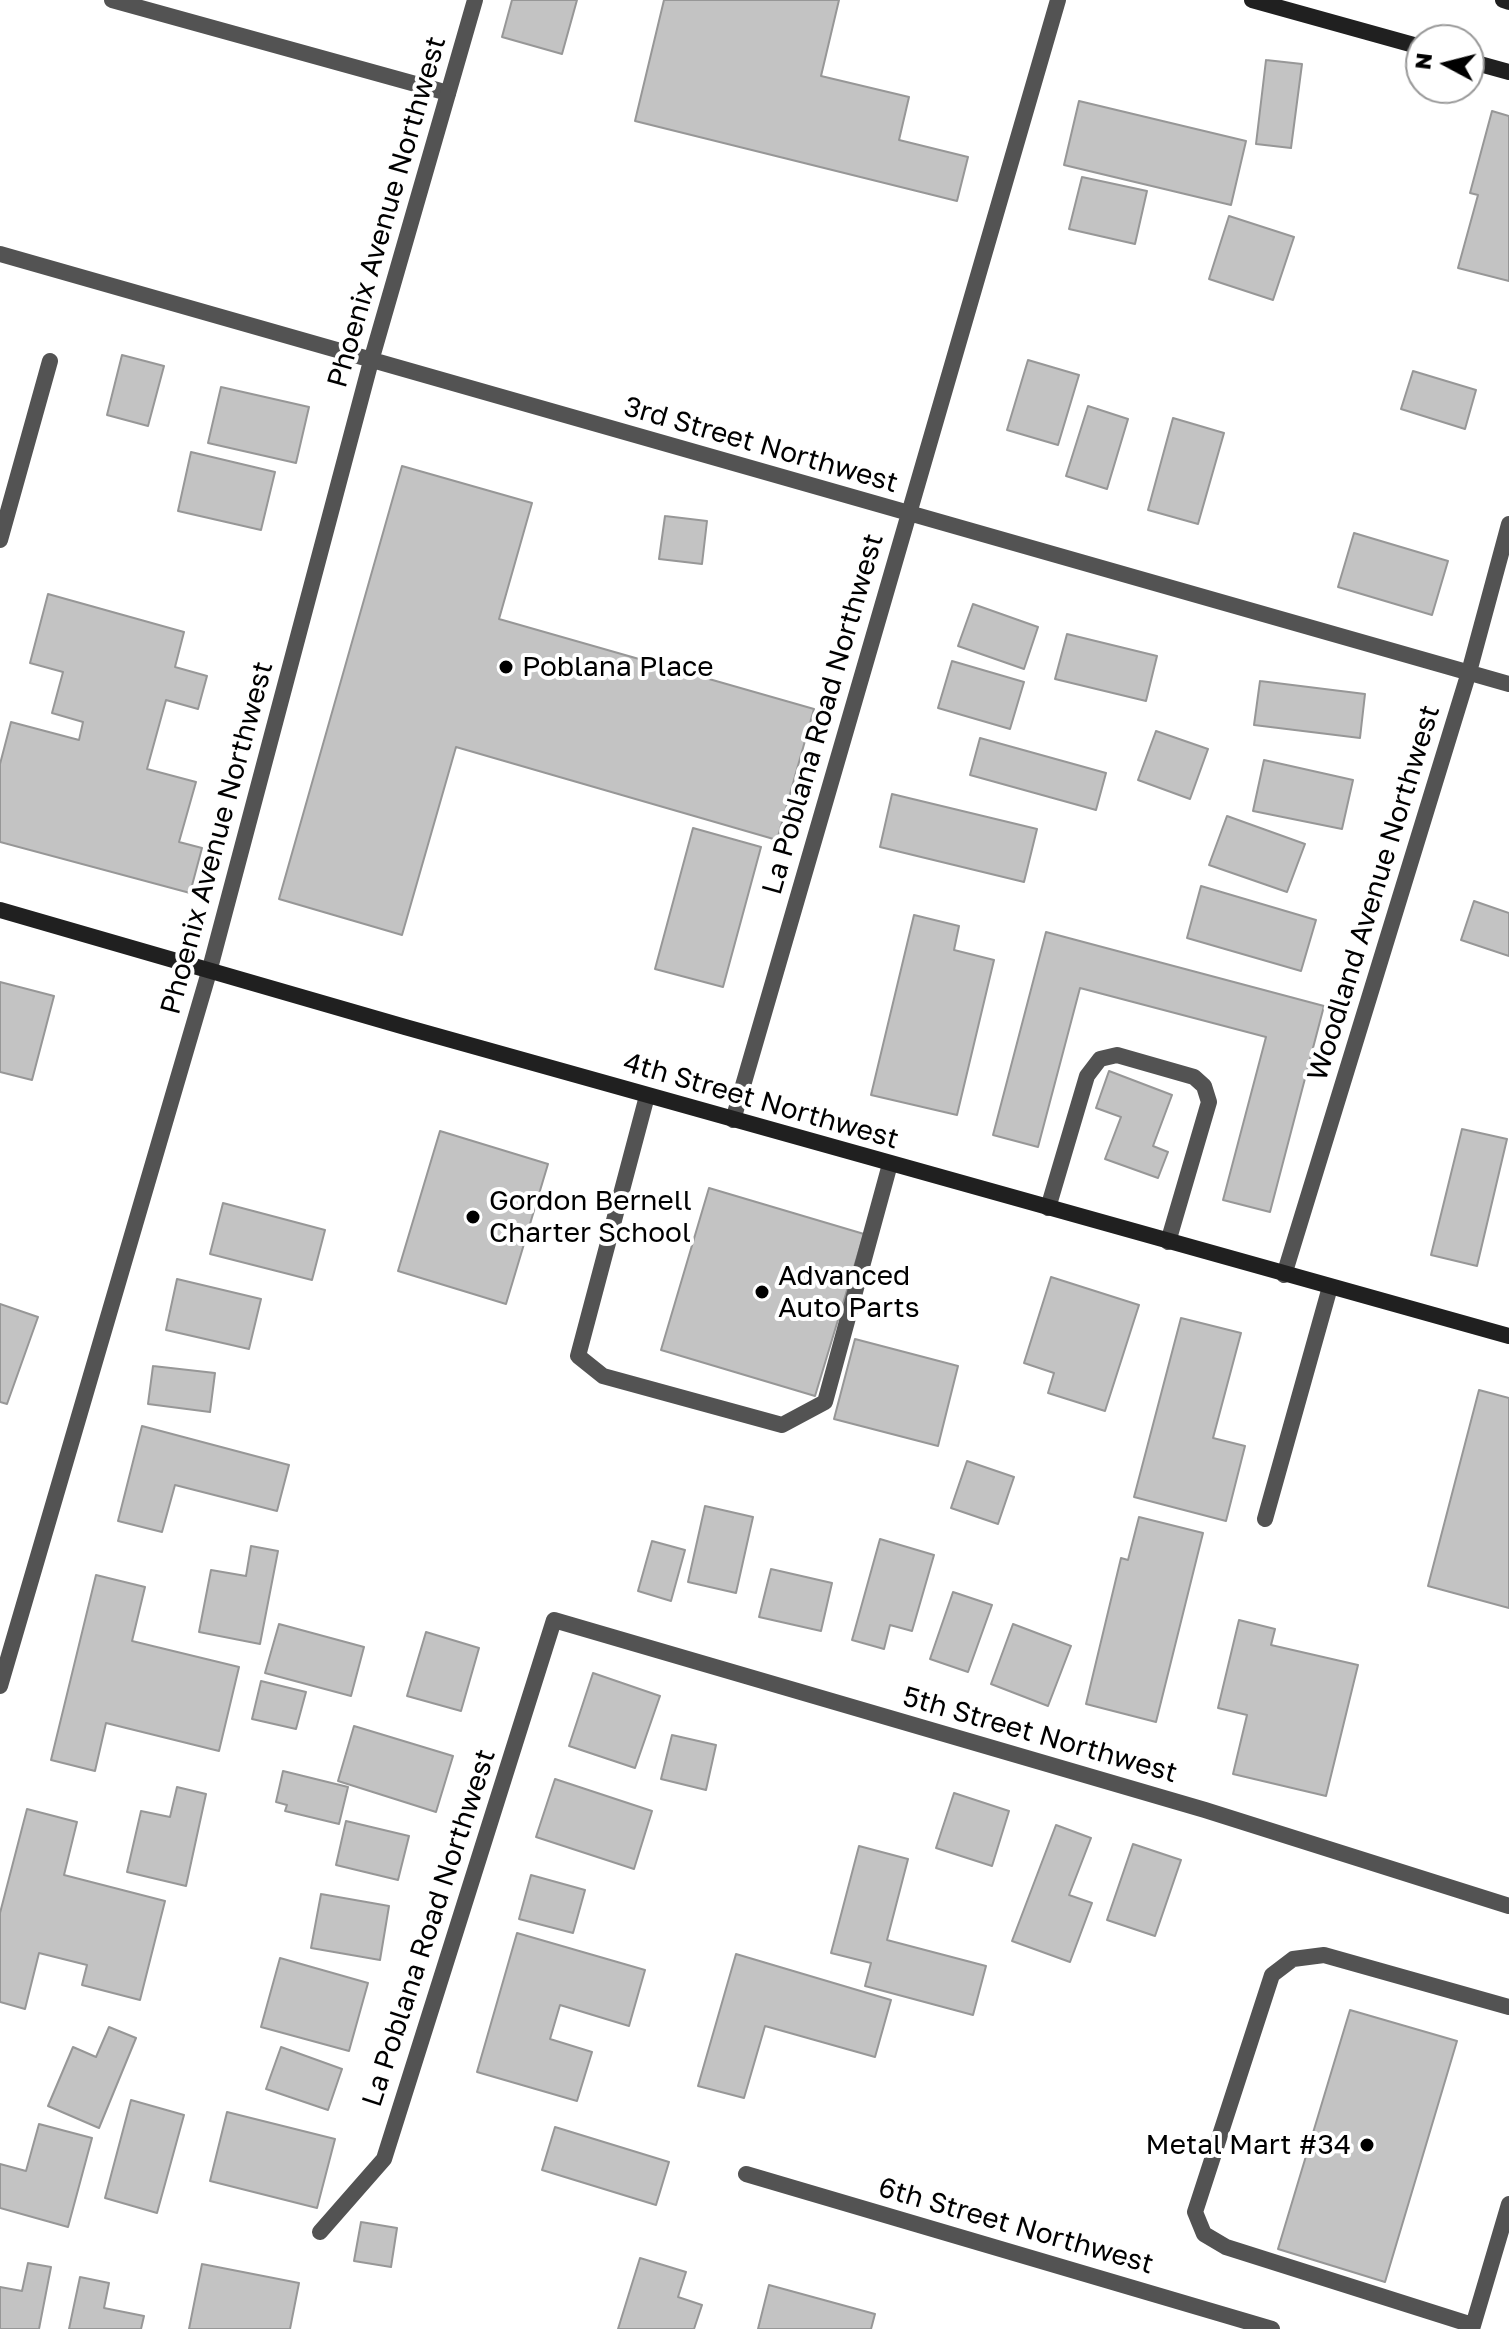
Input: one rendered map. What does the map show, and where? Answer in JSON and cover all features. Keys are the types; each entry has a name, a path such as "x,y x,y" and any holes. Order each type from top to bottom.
{"main road":[{"path":"1252,0 1405,43"},
{"path":"1485,65 1509,72"},
{"name":"4th Street Northwest","path":"0,910 647,1096 1509,1336"}],"street":[{"path":"112,0 448,93"},
{"name":"Phoenix Avenue Northwest","path":"0,1686 209,972 371,361 475,0"},
{"name":"La Poblana Road Northwest","path":"733,1120 1058,0"},
{"name":"3rd Street Northwest","path":"0,254 1509,684"},
{"path":"0,540 50,361"},
{"name":"Woodland Avenue Northwest","path":"1284,1275 1469,672 1509,524"},
{"path":"1048,1208 1087,1076 1100,1059 1117,1055 1143,1062 1194,1077 1204,1086 1209,1102 1168,1242"},
{"path":"647,1096 578,1356 603,1376 782,1425 825,1402 890,1164"},
{"path":"1265,1519 1330,1287"},
{"name":"La Poblana Road Northwest","path":"320,2232 384,2159 554,1620"},
{"name":"5th Street Northwest","path":"554,1620 1205,1810 1509,1906"},
{"path":"1509,2007 1324,1955 1293,1959 1272,1975 1195,2212 1204,2234 1226,2247 1472,2327 1509,2204"},
{"name":"6th Street Northwest","path":"746,2174 1272,2329"}],"building":[{"path":"512,0 577,0 562,54 502,37"},
{"path":"664,0 839,0 821,76 909,97 899,140 968,157 957,201 635,121"},
{"path":"1266,60 1302,64 1291,148 1256,144"},
{"path":"1079,101 1246,141 1231,205 1064,165"},
{"path":"1492,111 1509,116 1509,281 1458,268 1478,195 1470,193"},
{"path":"1082,177 1147,191 1135,244 1069,229"},
{"path":"1229,216 1294,237 1273,300 1209,279"},
{"path":"122,355 164,366 148,426 107,415"},
{"path":"1028,360 1079,375 1058,445 1007,430"},
{"path":"1413,371 1476,390 1465,429 1401,409"},
{"path":"221,387 309,407 296,463 208,443"},
{"path":"1088,406 1128,419 1107,489 1066,476"},
{"path":"1173,418 1224,433 1198,524 1148,510"},
{"path":"191,452 275,472 261,530 178,511"},
{"name":"Poblana Place","path":"402,466 532,503 499,619 814,709 777,840 456,747 402,935 279,899"},
{"path":"665,516 707,521 702,564 659,559"},
{"path":"1354,533 1448,561 1432,615 1338,587"},
{"path":"48,594 184,632 175,667 207,676 198,709 166,700 147,769 196,782 179,842 202,848 190,893 0,842 0,764 11,722 79,740 83,722 52,713 63,672 30,663"},
{"path":"973,604 1038,627 1024,669 958,646"},
{"path":"1067,634 1157,656 1146,701 1055,679"},
{"path":"952,661 1024,682 1010,729 938,708"},
{"path":"1260,681 1365,694 1360,738 1254,725"},
{"path":"1156,731 1208,749 1190,799 1138,780"},
{"path":"980,738 1106,773 1096,810 970,775"},
{"path":"1264,760 1353,780 1342,829 1253,811"},
{"path":"892,794 1037,829 1024,882 880,847"},
{"path":"1227,816 1305,844 1287,892 1209,865"},
{"path":"693,828 761,847 723,987 655,969"},
{"path":"1201,886 1316,920 1301,971 1187,938"},
{"path":"1474,901 1509,913 1509,956 1461,940"},
{"path":"914,915 959,926 954,950 994,960 957,1115 871,1095"},
{"path":"1046,932 1324,1006 1270,1212 1223,1200 1266,1037 1080,988 1038,1147 993,1135"},
{"path":"0,982 54,996 32,1080 0,1072"},
{"path":"1109,1071 1172,1095 1153,1146 1168,1152 1158,1178 1105,1159 1121,1117 1096,1108"},
{"path":"1462,1129 1507,1139 1477,1266 1431,1255"},
{"name":"Gordon Bernell Charter School","path":"440,1131 548,1164 506,1304 398,1271"},
{"name":"Advanced Auto Parts","path":"709,1188 864,1234 815,1396 661,1350"},
{"path":"223,1203 325,1230 312,1280 210,1254"},
{"path":"1051,1277 1139,1305 1105,1411 1048,1393 1054,1373 1024,1363"},
{"path":"177,1279 261,1299 249,1349 166,1330"},
{"path":"0,1304 38,1317 7,1404 0,1402"},
{"path":"1181,1318 1241,1333 1213,1438 1245,1446 1226,1521 1134,1497"},
{"path":"855,1339 958,1366 938,1446 834,1419"},
{"path":"153,1366 215,1373 210,1412 148,1404"},
{"path":"1479,1390 1509,1398 1509,1608 1428,1586"},
{"path":"142,1426 289,1465 277,1511 175,1485 162,1532 118,1521"},
{"path":"967,1461 1014,1477 998,1524 951,1508"},
{"path":"705,1506 753,1517 736,1593 688,1582"},
{"path":"1139,1517 1203,1533 1156,1722 1086,1704 1121,1558 1128,1560"},
{"path":"880,1539 934,1555 912,1631 890,1625 884,1649 852,1640"},
{"path":"652,1541 685,1550 671,1601 638,1591"},
{"path":"251,1546 278,1551 260,1644 199,1632 211,1570 246,1576"},
{"path":"771,1569 832,1583 821,1631 759,1617"},
{"path":"96,1575 145,1587 132,1641 239,1667 219,1751 106,1723 95,1771 51,1760"},
{"path":"953,1592 992,1605 968,1672 930,1659"},
{"path":"1239,1620 1275,1629 1271,1645 1358,1665 1326,1796 1233,1774 1247,1715 1218,1708"},
{"path":"279,1624 364,1647 351,1696 265,1673"},
{"path":"1013,1624 1071,1646 1048,1706 991,1684"},
{"path":"426,1632 479,1648 461,1711 407,1696"},
{"path":"593,1673 660,1696 635,1768 569,1746"},
{"path":"261,1681 306,1692 296,1729 252,1719"},
{"path":"354,1726 453,1756 436,1812 338,1781"},
{"path":"672,1735 716,1745 706,1790 661,1779"},
{"path":"283,1771 348,1787 339,1824 285,1811 287,1805 276,1802"},
{"path":"555,1779 652,1811 634,1869 536,1837"},
{"path":"177,1787 206,1794 186,1886 127,1872 141,1811 170,1817"},
{"path":"954,1793 1009,1811 992,1866 936,1848"},
{"path":"27,1809 77,1822 64,1875 165,1901 140,2000 82,1985 87,1965 39,1953 25,2009 0,2002 0,1913"},
{"path":"346,1821 409,1836 398,1880 336,1865"},
{"path":"1056,1825 1091,1838 1069,1895 1092,1903 1070,1962 1012,1941"},
{"path":"1133,1844 1181,1860 1155,1936 1107,1920"},
{"path":"859,1846 908,1859 887,1940 986,1966 973,2015 865,1986 871,1963 831,1953"},
{"path":"531,1875 585,1890 573,1933 519,1919"},
{"path":"321,1894 389,1906 380,1960 311,1948"},
{"path":"517,1933 645,1970 629,2026 560,2005 550,2039 592,2052 577,2101 477,2072"},
{"path":"736,1954 891,2000 875,2057 765,2026 744,2098 698,2086"},
{"path":"280,1958 368,1983 349,2051 261,2027"},
{"name":"Metal Mart #34","path":"1350,2010 1457,2041 1385,2282 1278,2249"},
{"path":"109,2027 136,2038 99,2128 48,2106 73,2047 96,2057"},
{"path":"281,2047 342,2069 328,2110 266,2089"},
{"path":"131,2100 184,2115 157,2213 105,2198"},
{"path":"227,2112 335,2139 317,2208 210,2181"},
{"path":"39,2124 92,2138 68,2227 0,2208 0,2164 26,2171"},
{"path":"555,2127 669,2162 656,2205 542,2170"},
{"path":"361,2222 397,2228 391,2267 354,2261"},
{"path":"640,2258 686,2272 678,2297 702,2305 694,2329 618,2329"},
{"path":"28,2263 51,2267 39,2329 0,2329 0,2287 22,2291"},
{"path":"202,2264 299,2283 290,2329 189,2329"},
{"path":"80,2277 109,2283 104,2308 144,2316 141,2329 69,2329"},
{"path":"769,2285 875,2314 871,2329 758,2329"}],"place":[{"name":"Poblana Place","path":"506,667"},
{"name":"Gordon Bernell Charter School","path":"473,1217"},
{"name":"Advanced Auto Parts","path":"762,1292"},
{"name":"Metal Mart #34","path":"1367,2145"}]}
